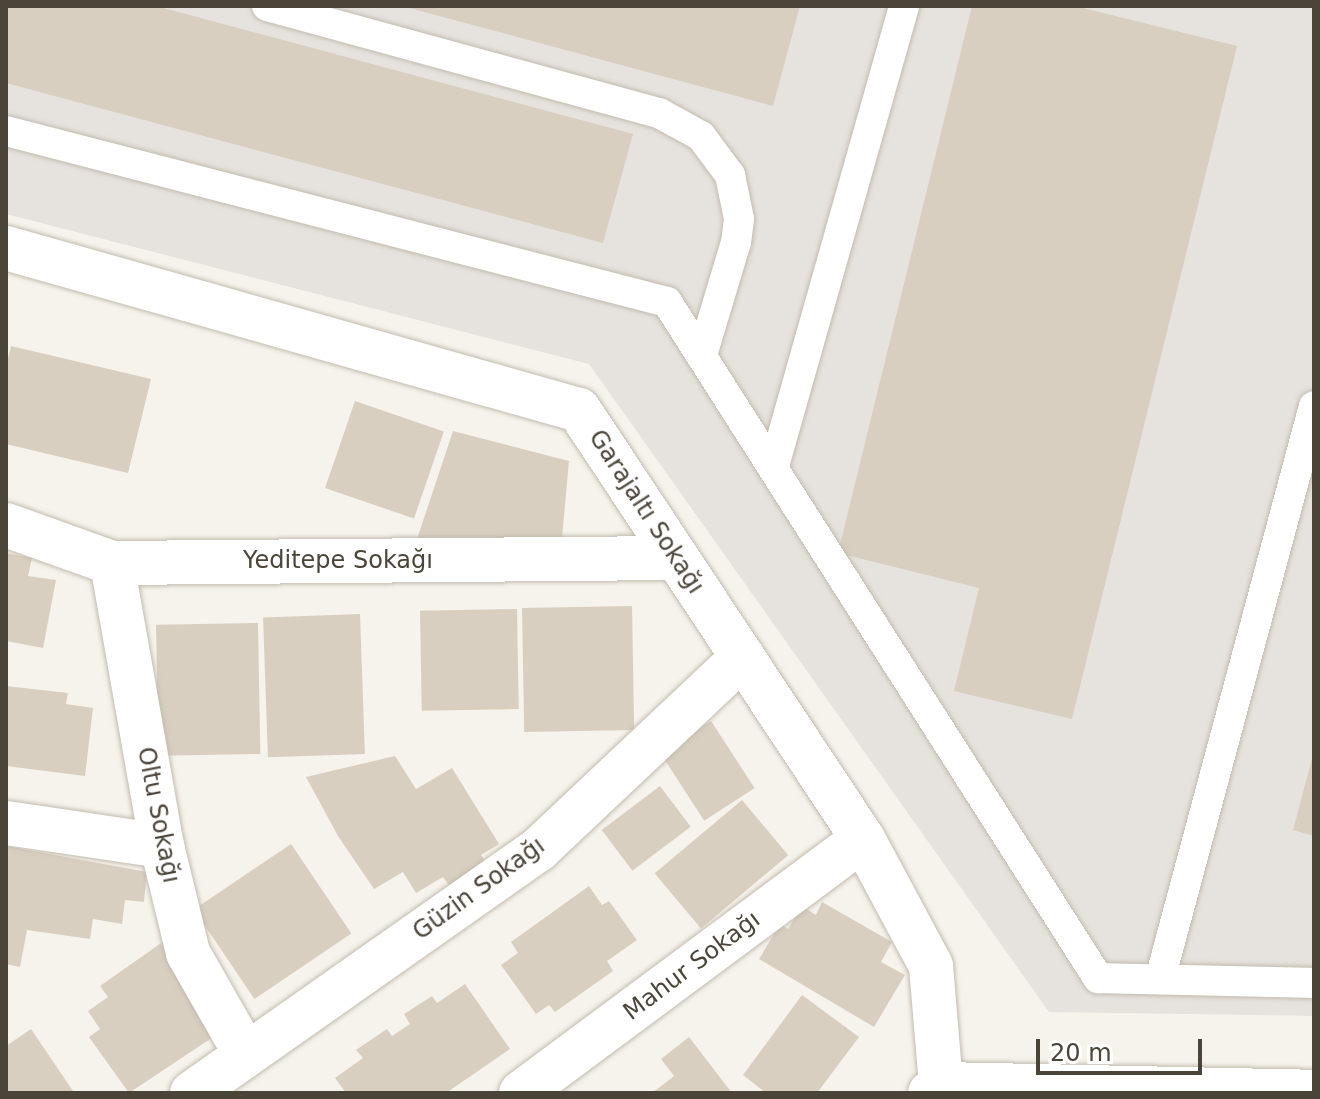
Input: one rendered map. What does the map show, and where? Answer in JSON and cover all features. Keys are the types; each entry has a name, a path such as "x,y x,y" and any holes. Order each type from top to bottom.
{"street":[{"name":"Garajaltı Sokağı","path":"6,248 579,410 863,839 931,966 935,1089"},
{"name":"Yeditepe Sokağı","path":"6,525 112,563 677,558"},
{"name":"Oltu Sokağı","path":"112,563 162,846 188,953 245,1053"},
{"name":"Güzin Sokağı","path":"192,1093 539,849 743,657"},
{"path":"6,823 162,846"},
{"name":"Mahur Sokağı","path":"521,1093 863,839"},
{"path":"935,1089 1314,1092"}],"lane":[{"path":"267,6 659,113 701,136 730,175 739,219 736,242 702,355"},
{"path":"774,466 904,6"},
{"path":"6,131 667,302 1098,978 1314,983"},
{"path":"1160,979 1314,406"}],"shaded area":[{"path":"6,6 1314,6 1314,1016 1049,1012 589,364 6,214"}],"building":[{"path":"6,6 156,6 633,134 603,243 6,83"},
{"path":"402,6 800,6 773,106"},
{"path":"972,6 1075,6 1237,46 1072,719 954,691 979,588 838,553"},
{"path":"11,346 151,379 128,473 6,444 6,367"},
{"path":"355,401 444,432 414,519 325,488"},
{"path":"453,431 569,461 561,549 416,542"},
{"path":"6,553 32,558 28,576 56,580 43,648 6,641"},
{"path":"632,606 634,730 524,732 522,608"},
{"path":"517,609 519,709 422,711 420,611"},
{"path":"360,614 365,754 268,757 263,617"},
{"path":"258,623 260,754 158,756 156,625"},
{"path":"6,686 68,693 66,704 93,708 85,776 6,766"},
{"path":"711,721 755,788 704,821 661,754"},
{"path":"1314,755 1314,836 1293,830"},
{"path":"395,756 416,789 452,768 499,844 481,855 486,862 449,885 443,877 416,893 403,872 374,889 338,836 306,777"},
{"path":"660,786 691,827 632,871 602,830"},
{"path":"742,800 788,855 701,928 655,873"},
{"path":"291,844 351,934 254,999 194,909"},
{"path":"6,846 147,872 144,902 125,900 122,924 93,919 90,939 27,930 20,967 6,964"},
{"path":"589,886 602,905 609,901 637,940 607,961 613,971 555,1012 549,1005 536,1014 501,965 518,953 511,942"},
{"path":"822,902 892,942 881,962 905,975 874,1027 759,959 780,924 788,929 802,906 816,915"},
{"path":"164,941 225,1029 129,1093 89,1037 100,1029 88,1011 108,997 100,986"},
{"path":"465,984 510,1049 446,1093 346,1093 335,1078 363,1058 356,1050 387,1029 392,1036 410,1024 404,1014 432,996 437,1003"},
{"path":"802,995 859,1037 817,1093 766,1093 743,1075"},
{"path":"31,1029 73,1091 70,1093 6,1093 6,1046"},
{"path":"689,1037 732,1093 652,1093 674,1076 661,1059"}]}
